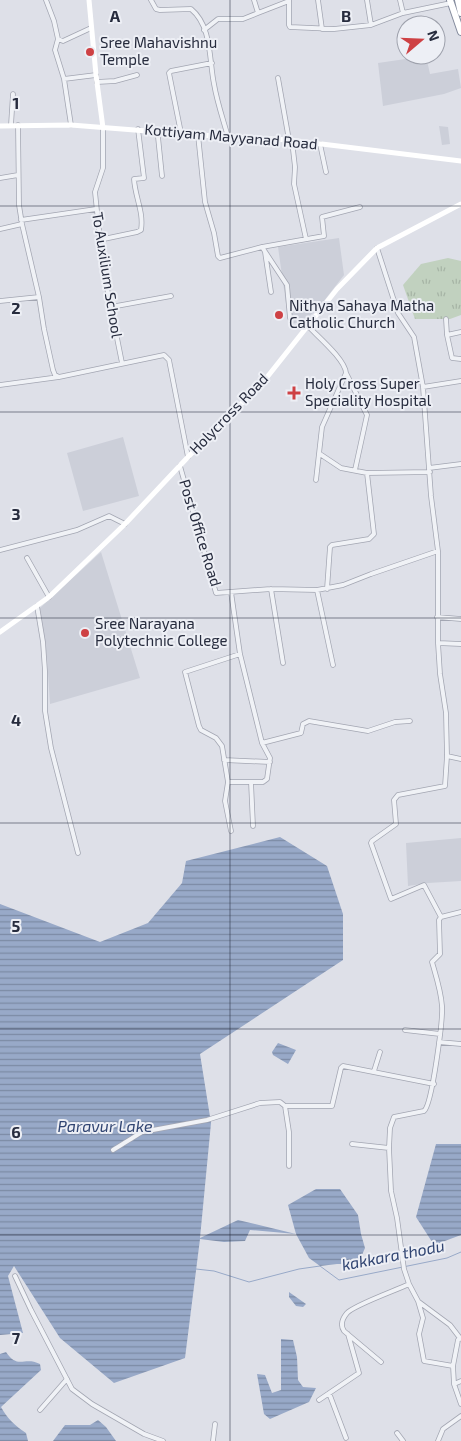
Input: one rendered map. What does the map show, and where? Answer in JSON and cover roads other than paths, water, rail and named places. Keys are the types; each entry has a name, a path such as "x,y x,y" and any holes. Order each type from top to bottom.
{"highway":[{"path":"455,1 461,13"},
{"path":"455,1 461,32"}],"main road":[{"path":"89,0 96,79 103,128"},
{"name":"Kottiyam Mayyanad Road","path":"0,126 71,125 290,140 461,161"},
{"name":"Holycross Road","path":"0,632 49,597 125,524 188,457 264,381 337,289 377,248 461,204"}],"street":[{"path":"46,0 58,38 55,50 64,79 71,125"},
{"path":"150,0 160,10 190,9 197,15 204,30 212,63 214,84 228,137"},
{"path":"254,0 258,13"},
{"path":"204,30 218,19 243,19 289,0 290,28 322,29 372,25 403,13 455,1"},
{"path":"318,0 322,29"},
{"path":"367,0 372,25"},
{"path":"400,0 403,13"},
{"path":"58,38 63,41 91,28"},
{"path":"181,133 169,73 212,63"},
{"path":"64,79 115,81 137,75"},
{"path":"278,78 295,168 294,184 306,239"},
{"path":"11,125 13,94"},
{"path":"18,126 18,175 21,222 39,297 53,370 55,375 59,377"},
{"name":"To Auxilium School","path":"103,128 103,168 95,192 96,209 99,240 122,363"},
{"path":"99,240 141,230 140,207 135,194 134,180 144,178 138,129"},
{"path":"159,132 162,176"},
{"path":"198,135 205,202 220,258 324,236 322,217 360,207"},
{"path":"320,144 326,172"},
{"path":"0,178 18,175"},
{"path":"0,229 21,222 96,209"},
{"path":"263,248 271,292"},
{"path":"263,248 287,286 290,318"},
{"path":"377,248 398,313 414,337 423,387 434,525 438,551 438,643 440,674 446,713 446,756 445,786 398,795 394,800 396,824 371,843 391,900 424,885 441,917"},
{"path":"111,307 171,296"},
{"path":"0,301 39,297"},
{"path":"446,319 452,358 461,358"},
{"path":"307,325 344,366 367,415 355,470"},
{"path":"447,335 461,332"},
{"path":"0,385 59,377 122,363 167,356 188,457"},
{"path":"316,480 322,426 346,373"},
{"path":"423,387 461,382"},
{"path":"320,454 342,468 367,473 430,470 461,464"},
{"name":"Post Office Road","path":"180,466 216,593 271,589 327,589 438,551"},
{"path":"327,589 330,547 332,545 369,539 374,534 367,473"},
{"path":"0,550 77,530 109,516 125,524"},
{"path":"28,558 49,597"},
{"path":"271,589 283,663"},
{"path":"317,590 333,665"},
{"path":"228,782 263,782 266,780 270,762 270,758 262,743 240,654 231,592"},
{"path":"37,606 43,642 46,720 51,748 78,853"},
{"path":"437,617 461,619"},
{"path":"438,643 461,644"},
{"path":"231,831 225,801 228,782 220,742 198,726 185,672 240,654"},
{"path":"186,697 191,696"},
{"path":"262,743 301,733 303,724 308,721 368,731 395,722 410,721"},
{"path":"446,756 461,759"},
{"path":"224,760 270,762"},
{"path":"251,782 253,826"},
{"path":"453,1366 424,1361 419,1335 423,1318 419,1302 409,1284 402,1261 397,1218 391,1190 389,1148 390,1128 394,1117 426,1110 434,1084 442,1008 440,988 432,962 440,954 438,922 441,917 461,912"},
{"path":"405,1030 440,1034"},
{"path":"439,1042 461,1044"},
{"path":"374,1072 380,1052"},
{"path":"113,1150 142,1132 207,1120 260,1103 280,1102 285,1106 332,1106 342,1067 434,1084"},
{"path":"285,1106 289,1132 288,1166"},
{"path":"352,1144 389,1148"},
{"path":"15,1276 30,1310 72,1388 92,1404 144,1434 163,1441"},
{"path":"381,1362 342,1328 343,1320 351,1310 409,1284"},
{"path":"419,1302 450,1325 461,1338 458,1340 453,1366 454,1384 461,1404"},
{"path":"319,1400 359,1373 348,1334"},
{"path":"40,1410 67,1379"},
{"path":"454,1384 461,1381"},
{"path":"329,1393 346,1438"},
{"path":"438,1441 443,1429 461,1416"},
{"path":"213,1441 215,1424"},
{"path":"397,1433 403,1441"}],"water":[{"name":"Paravur Lake","path":"280,837 327,866 343,914 343,960 200,1054 211,1123 200,1238 238,1220 296,1234 250,1230 245,1241 224,1242 200,1239 185,1358 114,1383 60,1338 14,1266 8,1276 23,1333 0,1335 0,904 100,942 148,923 182,883 186,861"},
{"path":"278,1043 296,1050 288,1064 273,1055 272,1052"},
{"path":"436,1144 461,1144 461,1235 434,1245 416,1217"},
{"path":"316,1189 340,1189 358,1215 365,1248 358,1264 320,1266 309,1258 296,1234 288,1205"},
{"path":"289,1292 306,1304 303,1307 296,1306 289,1297"},
{"path":"281,1339 293,1340 297,1357 298,1380 303,1387 316,1388 309,1402 270,1419 264,1414 257,1374 265,1375 272,1393 281,1390"},
{"path":"6,1352 18,1362 30,1361 40,1364 41,1370 1,1407 12,1422 26,1433 28,1441 0,1441 0,1354"},
{"path":"98,1420 106,1427 116,1441 53,1441 65,1425 90,1425"}],"waterway":[{"name":"kakkara thodu","path":"196,1269 214,1271 249,1282 299,1269 320,1266 339,1280 447,1258 461,1252"}],"place":[{"name":"Sree Mahavishnu Temple","path":"90,52"},
{"name":"Nithya Sahaya Matha Catholic Church","path":"279,315"},
{"name":"Holy Cross Super Speciality Hospital","path":"294,393"},
{"name":"Sree Narayana Polytechnic College","path":"85,633"}]}
